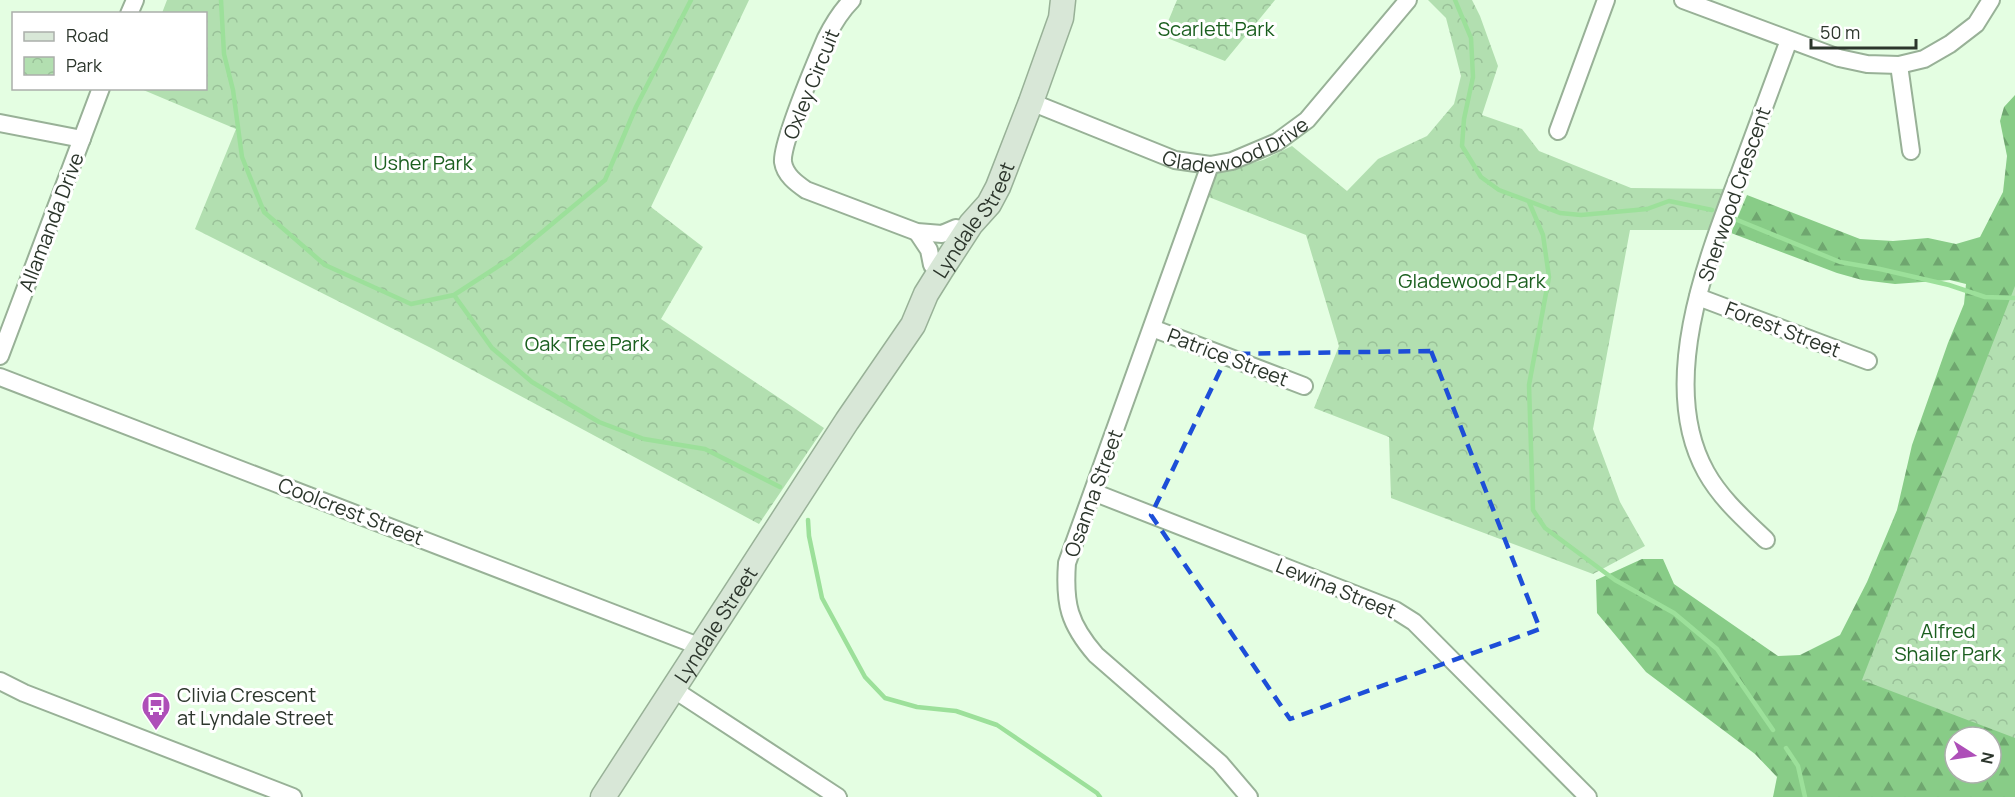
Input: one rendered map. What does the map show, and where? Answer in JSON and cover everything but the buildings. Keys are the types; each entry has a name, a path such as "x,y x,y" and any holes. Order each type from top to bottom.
{"street":[{"name":"Oxley Circuit","path":"852,0 841,12 826,38 786,142 783,162 792,180 806,190 917,232 942,234 957,228"},
{"name":"Lyndale Street","path":"847,421 905,319 911,299 980,194 1061,18 1063,0"},
{"name":"Gladewood Drive","path":"1024,100 1175,160 1210,165 1232,161 1277,142 1307,120 1408,0"},
{"path":"1558,130 1606,0"},
{"path":"1683,0 1839,58 1867,64 1899,65 1924,60 1950,44 1976,24 1991,0"},
{"name":"Sherwood Crescent","path":"1766,540 1727,502 1705,471 1691,434 1685,387 1690,339 1709,255 1789,40"},
{"path":"1899,65 1911,151"},
{"name":"Allamanda Drive","path":"0,356 100,90"},
{"name":"Lyndale Street","path":"603,797 847,421 913,326 926,294 941,270 971,224 989,204 998,187 1024,100"},
{"path":"0,123 82,139"},
{"name":"Osanna Street","path":"1210,165 1067,563 1065,590 1070,615 1081,638 1096,655 1220,763 1249,797"},
{"path":"917,232 929,250 932,265"},
{"name":"Forest Street","path":"1698,297 1868,361"},
{"name":"Patrice Street","path":"1152,328 1304,386"},
{"name":"Coolcrest Street","path":"0,377 701,646"},
{"name":"Lewina Street","path":"1093,492 1395,610 1414,622 1588,797"},
{"path":"0,681 24,693 293,797"},
{"path":"673,689 838,797"}],"highlighted area":[{"path":"1431,351 1540,629 1290,719 1151,515 1228,354"}],"green space":[{"name":"Usher Park","path":"167,0 749,0 651,207 703,247 661,319 824,428 759,524 433,349 195,229 236,129 143,90 207,90 207,12 162,12"},
{"name":"Scarlett Park","path":"1177,0 1275,0 1225,61 1162,36"},
{"name":"Gladewood Park","path":"1428,0 1472,0 1498,66 1482,115 1522,129 1539,151 1631,188 1733,189 1719,230 1630,230 1593,429 1620,502 1645,546 1593,574 1391,498 1389,437 1314,408 1339,346 1306,235 1206,196 1214,173 1263,160 1292,146 1347,191 1378,159 1427,136 1454,104 1461,76 1446,18"},
{"path":"2015,95 2015,797 1773,797 1777,777 1755,754 1646,672 1597,613 1596,580 1642,559 1663,559 1674,584 1778,656 1800,655 1840,635 1867,582 1897,510 1912,445 1964,304 1966,284 1950,280 1895,284 1862,280 1837,273 1731,233 1747,195 1860,239 1893,241 1928,238 1956,244 1980,237 2003,192 2007,156 2000,121 2004,107"},
{"name":"Alfred Shailer Park","path":"2015,286 2015,738 2003,733 2003,725 1981,725 1862,680"}],"waterway":[{"path":"221,0 224,54 233,90 242,157 264,212 325,265 411,304 454,295 511,258 605,180 636,107 691,0"},
{"path":"1455,0 1471,38 1473,77 1464,119 1462,146 1481,177 1499,190 1560,213 1581,215 1647,209 1669,201 1712,210"},
{"path":"1529,202 1543,235 1549,277 1529,385 1533,510 1545,528 1615,580 1674,613 1717,649 1773,730"},
{"path":"1730,217 1840,262 1949,285 1985,297 2015,298"},
{"path":"454,295 492,348 532,382 599,422 644,439 705,449 780,487"},
{"path":"808,520 809,536 822,598 865,677 885,698 917,707 956,711 997,725 1100,797"},
{"path":"1786,748 1798,766 1805,797"}],"place":[{"name":"Clivia Crescent at Lyndale Street","path":"156,732"}],"park label":[{"name":"Oak Tree Park","path":"587,343"}]}
